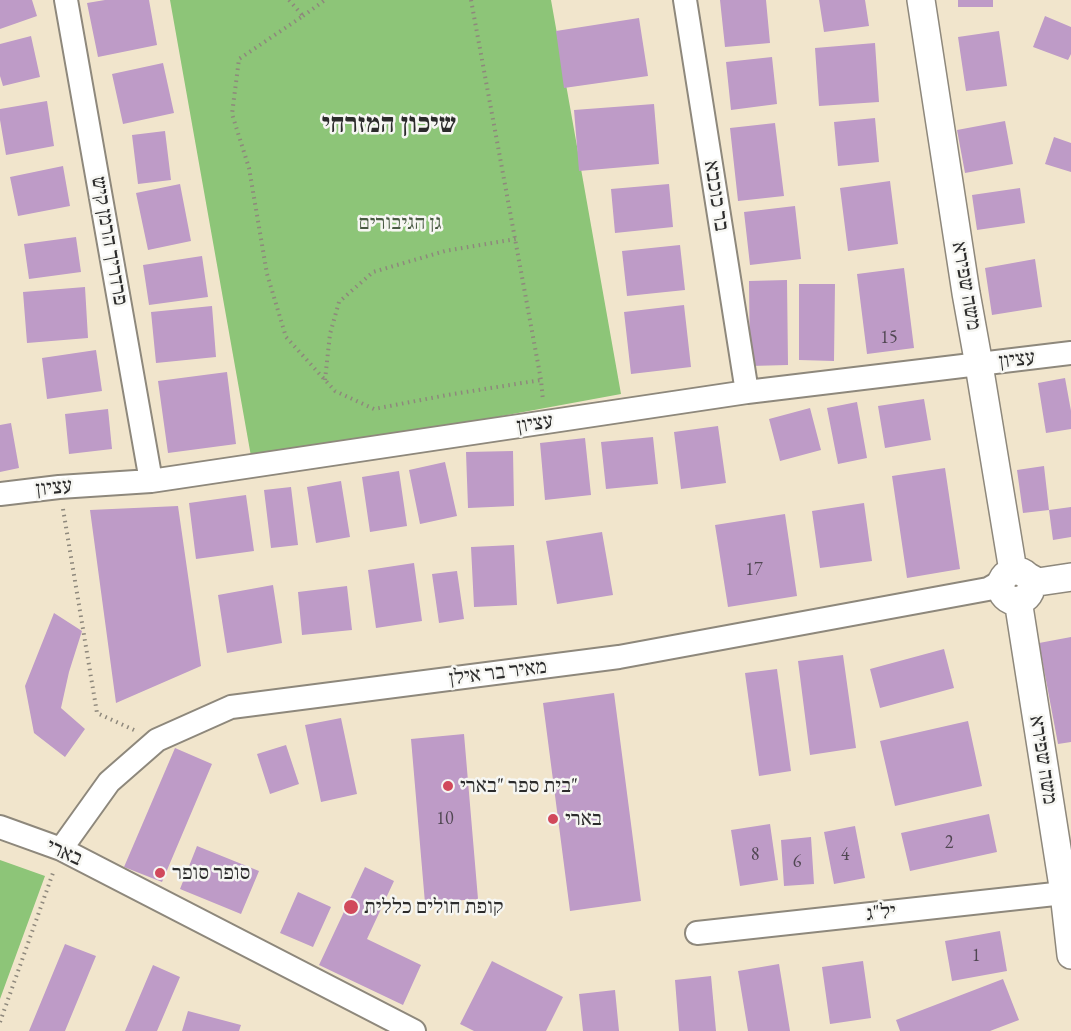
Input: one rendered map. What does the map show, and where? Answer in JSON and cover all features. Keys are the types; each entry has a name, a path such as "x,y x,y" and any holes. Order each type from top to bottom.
{"street":[{"name":"פרדריך הרמן קיש","path":"66,0 152,482"},
{"name":"בר כוכבא","path":"685,0 747,392"},
{"name":"משה שפירא","path":"921,0 966,293 1064,893 1071,955"},
{"name":"עציון","path":"0,494 59,487 152,482 747,392 1071,353"},
{"name":"מאיר בר אילן","path":"61,849 109,782 157,740 231,707 619,657 1071,577"},
{"name":"בארי","path":"0,827 61,849 414,1031"},
{"name":"יל\"ג","path":"697,933 1064,893"}],"path":[{"path":"289,0 303,16"},
{"path":"326,0 239,59 232,114 249,168 267,274 286,337 335,392 374,409 541,380"},
{"path":"471,0 541,380 544,422"},
{"path":"325,381 330,334 339,302 373,272 445,251 516,239"},
{"path":"59,487 98,713 157,740"},
{"path":"0,1022 61,849"}],"green space":[{"name":"גן הגיבורים","path":"170,0 551,0 621,394 252,462"},
{"path":"0,860 45,876 0,999"}],"building":[{"path":"0,0 32,0 37,16 0,29"},
{"path":"105,0 149,0 157,45 98,57 87,3"},
{"path":"720,0 766,0 770,43 725,47"},
{"path":"819,0 865,0 869,26 824,32"},
{"path":"958,0 993,0 993,7 958,7"},
{"path":"1045,16 1071,27 1071,54 1068,60 1033,47"},
{"path":"639,18 648,76 564,88 556,31"},
{"path":"999,31 1007,86 966,91 958,37"},
{"path":"31,36 40,77 3,86 0,76 0,44"},
{"path":"875,43 879,102 819,106 815,48"},
{"path":"772,57 777,104 731,110 726,62"},
{"path":"163,63 174,113 123,124 112,74"},
{"path":"47,101 54,146 6,155 0,109"},
{"path":"654,104 659,164 579,171 574,110"},
{"path":"875,118 879,162 838,166 834,122"},
{"path":"1005,121 1013,164 965,173 957,130"},
{"path":"775,123 784,196 738,201 730,128"},
{"path":"165,131 171,180 138,184 132,135"},
{"path":"1054,137 1071,143 1071,172 1045,164"},
{"path":"63,166 70,206 18,216 10,177"},
{"path":"890,181 898,244 848,251 840,188"},
{"path":"180,184 191,241 148,250 136,193"},
{"path":"669,184 673,227 615,233 611,189"},
{"path":"1020,188 1025,223 977,230 972,195"},
{"path":"795,206 801,259 750,265 744,212"},
{"path":"76,237 81,272 29,279 24,244"},
{"path":"680,245 685,290 627,296 622,251"},
{"path":"202,256 208,297 149,305 143,265"},
{"path":"1035,259 1042,307 992,315 985,268"},
{"path":"904,268 914,348 867,354 857,274"},
{"path":"787,280 788,365 750,366 749,281"},
{"path":"799,284 835,284 834,361 799,360"},
{"path":"85,287 88,338 27,343 23,292"},
{"path":"684,305 691,367 631,374 624,312"},
{"path":"212,306 216,357 156,363 151,312"},
{"path":"96,350 102,391 47,399 42,358"},
{"path":"227,372 236,444 168,453 158,381"},
{"path":"1065,378 1071,411 1071,429 1046,433 1038,383"},
{"path":"924,399 931,440 885,448 878,406"},
{"path":"857,402 867,458 838,464 827,408"},
{"path":"810,408 821,450 780,461 769,419"},
{"path":"108,409 112,449 69,454 65,414"},
{"path":"11,423 19,468 0,472 0,425"},
{"path":"718,426 726,483 681,489 674,432"},
{"path":"653,437 658,484 606,489 601,442"},
{"path":"585,438 591,495 545,500 540,443"},
{"path":"513,451 514,506 468,508 466,452"},
{"path":"445,462 457,516 420,524 409,470"},
{"path":"1044,466 1049,510 1023,513 1017,470"},
{"path":"945,468 960,569 907,578 892,476"},
{"path":"399,471 407,526 370,532 362,477"},
{"path":"341,481 350,537 316,543 307,487"},
{"path":"291,487 298,545 271,548 264,490"},
{"path":"246,495 254,551 196,559 189,503"},
{"path":"864,503 872,561 820,568 812,511"},
{"path":"178,506 201,666 116,703 90,510"},
{"path":"1071,507 1071,537 1053,540 1049,510"},
{"path":"785,514 797,596 728,607 715,525"},
{"path":"602,532 613,595 557,604 546,541"},
{"path":"514,545 517,605 474,607 471,547"},
{"path":"414,563 422,621 376,628 368,570"},
{"path":"457,571 464,619 439,623 432,574"},
{"path":"273,585 282,643 227,653 218,595"},
{"path":"347,586 352,630 302,635 298,592"},
{"path":"54,613 82,631 61,708 85,729 65,757 34,733 25,686"},
{"path":"1071,637 1071,742 1058,744 1039,643"},
{"path":"944,649 954,688 880,708 870,669"},
{"path":"843,655 856,748 810,755 798,661"},
{"path":"777,669 791,771 759,776 745,673"},
{"path":"614,693 641,901 570,911 543,703"},
{"path":"341,718 357,794 321,802 305,725"},
{"path":"968,721 982,786 895,806 880,741"},
{"path":"464,734 478,899 425,903 411,739"},
{"path":"286,745 299,784 270,794 257,754"},
{"path":"175,748 212,764 162,882 124,867"},
{"path":"989,814 997,852 910,871 901,833"},
{"path":"770,824 778,880 740,886 731,830"},
{"path":"855,826 865,878 834,884 824,832"},
{"path":"811,837 814,884 784,886 781,840"},
{"path":"197,846 259,871 241,914 180,889"},
{"path":"365,867 394,881 367,939 421,965 403,1005 319,965"},
{"path":"298,892 331,907 313,947 280,933"},
{"path":"1000,931 1007,971 952,981 945,941"},
{"path":"65,944 96,956 65,1031 29,1031"},
{"path":"492,961 563,997 546,1031 474,1031 460,1024"},
{"path":"863,961 871,1018 830,1024 822,967"},
{"path":"779,964 790,1031 748,1031 738,971"},
{"path":"153,965 180,977 157,1031 125,1031"},
{"path":"711,976 716,1031 679,1031 675,980"},
{"path":"1003,979 1019,1020 990,1031 900,1031 896,1020"},
{"path":"615,990 619,1031 583,1031 579,994"},
{"path":"188,1011 241,1025 239,1031 182,1031"}],"place":[{"name":"בית ספר \"בארי\"","path":"448,786"},
{"name":"בארי","path":"553,819"},
{"name":"סופר סופר","path":"160,873"},
{"name":"קופת חולים כללית","path":"351,907"}],"district":[{"name":"שיכון המזרחי","path":"389,125"}]}
